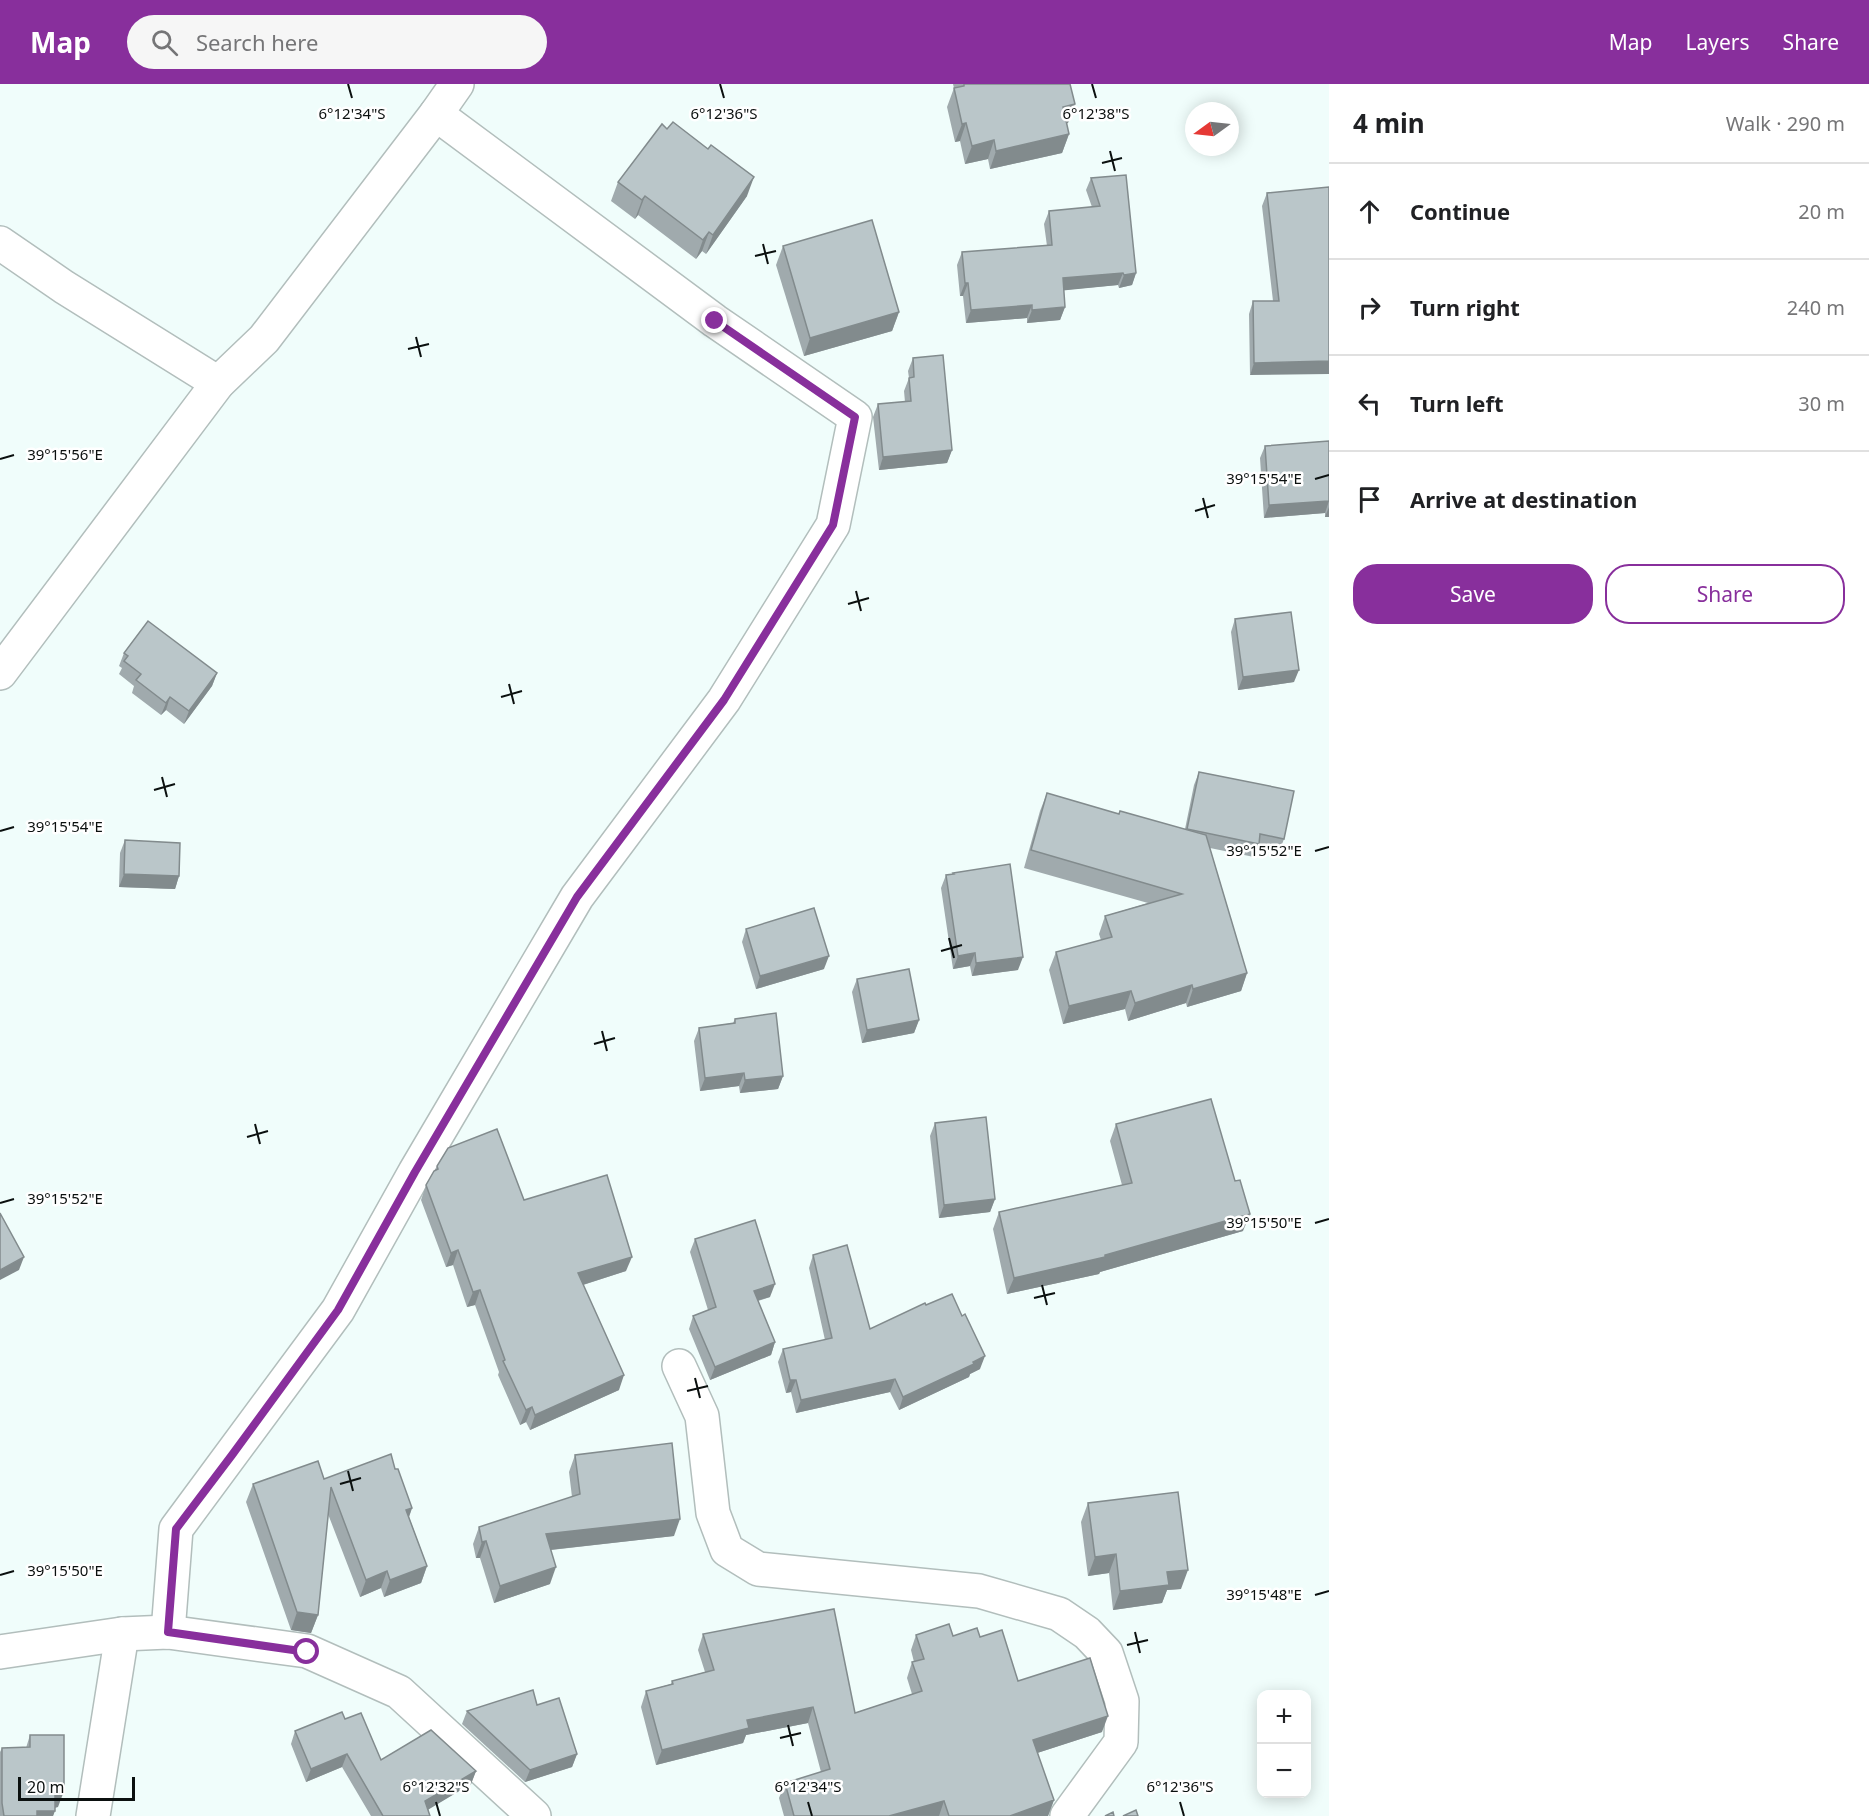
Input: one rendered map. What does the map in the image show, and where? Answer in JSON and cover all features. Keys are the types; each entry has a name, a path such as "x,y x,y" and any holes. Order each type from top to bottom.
{"street":[{"path":"0,673 218,383 264,339 457,84"},
{"path":"168,1632 176,1529 338,1310 415,1172 577,897 724,700 833,525 855,417 715,321 436,114"},
{"path":"0,243 64,287 218,383"},
{"path":"679,1366 702,1416 713,1513 727,1550 758,1569 979,1591 1059,1614 1087,1633 1106,1653 1122,1701 1121,1742 1067,1816"},
{"path":"0,1652 122,1634 168,1632 307,1652 399,1692 534,1816"},
{"path":"93,1816 122,1634"}],"building":[{"path":"964,84 1070,84 1075,104 1063,107 1069,134 996,151 994,140 972,146 966,123 962,124 954,88 964,86"},
{"path":"673,122 708,149 711,145 754,177 713,235 709,232 703,240 645,196 642,200 618,182 662,124 667,129"},
{"path":"1126,175 1136,273 1063,278 1065,307 1032,310 1032,305 971,310 962,252 1052,245 1049,211 1100,206 1091,178"},
{"path":"1329,187 1329,361 1254,363 1253,301 1279,301 1267,193"},
{"path":"872,220 899,312 810,338 783,246"},
{"path":"943,355 952,450 883,457 878,404 911,401 909,378 914,377 913,358"},
{"path":"1329,441 1329,501 1269,505 1265,446"},
{"path":"1291,612 1299,670 1243,677 1235,619"},
{"path":"148,621 217,673 189,711 170,697 166,703 136,680 141,674 124,661 128,656 124,653"},
{"path":"1199,772 1294,791 1284,839 1260,834 1259,844 1187,829"},
{"path":"1047,793 1119,814 1120,811 1206,835 1247,973 1193,989 1192,985 1135,1003 1131,991 1069,1006 1056,952 1112,937 1105,916 1182,894 1031,850"},
{"path":"125,840 180,843 179,876 124,874"},
{"path":"1010,864 1023,957 976,963 975,953 958,956 946,875"},
{"path":"814,908 829,956 760,976 746,929"},
{"path":"909,969 919,1020 867,1030 857,979"},
{"path":"776,1013 783,1076 745,1080 744,1073 705,1078 699,1028 735,1023 735,1019"},
{"path":"1211,1099 1235,1181 1240,1180 1250,1214 1105,1255 1105,1257 1014,1278 999,1212 1132,1183 1116,1124"},
{"path":"986,1117 995,1199 944,1205 935,1123"},
{"path":"497,1129 524,1200 607,1175 632,1257 578,1273 624,1375 535,1415 532,1407 526,1410 503,1361 505,1360 480,1290 473,1292 458,1250 451,1253 426,1185 434,1171 438,1169 437,1166 448,1148"},
{"path":"0,1213 24,1257 0,1270"},
{"path":"755,1220 775,1284 754,1291 775,1342 715,1367 693,1316 716,1307 695,1239"},
{"path":"847,1245 870,1329 925,1303 926,1305 952,1294 962,1316 965,1314 985,1356 973,1362 974,1364 903,1397 895,1379 801,1400 796,1380 790,1380 783,1349 832,1338 813,1255"},
{"path":"672,1443 680,1519 546,1534 556,1567 500,1586 486,1541 482,1542 479,1527 580,1494 575,1455"},
{"path":"391,1454 412,1508 406,1510 427,1566 390,1580 387,1571 366,1580 331,1487 318,1615 297,1612 253,1484 318,1461 324,1479"},
{"path":"1178,1492 1188,1570 1167,1572 1169,1585 1120,1591 1116,1554 1095,1557 1088,1503"},
{"path":"834,1609 855,1713 922,1691 912,1662 924,1659 916,1635 949,1624 953,1636 977,1628 980,1637 1002,1630 1018,1681 1090,1658 1108,1716 1033,1740 1054,1800 1010,1816 949,1816 944,1801 889,1816 794,1816 785,1783 830,1769 813,1707 747,1720 749,1728 662,1750 646,1691 673,1684 672,1681 714,1670 703,1634"},
{"path":"533,1690 537,1705 559,1698 577,1754 530,1770 467,1711"},
{"path":"342,1712 345,1719 361,1713 381,1760 431,1730 476,1771 425,1801 430,1816 383,1816 347,1754 311,1769 295,1731"},
{"path":"30,1735 64,1735 64,1791 55,1791 55,1811 37,1811 37,1816 4,1816 2,1748 30,1747"},
{"path":"1136,1810 1138,1816 1123,1816"}],"route":[{"path":"307,1652 168,1632 176,1529 338,1310 415,1172 577,897 724,700 833,525 855,417 715,321"}]}
